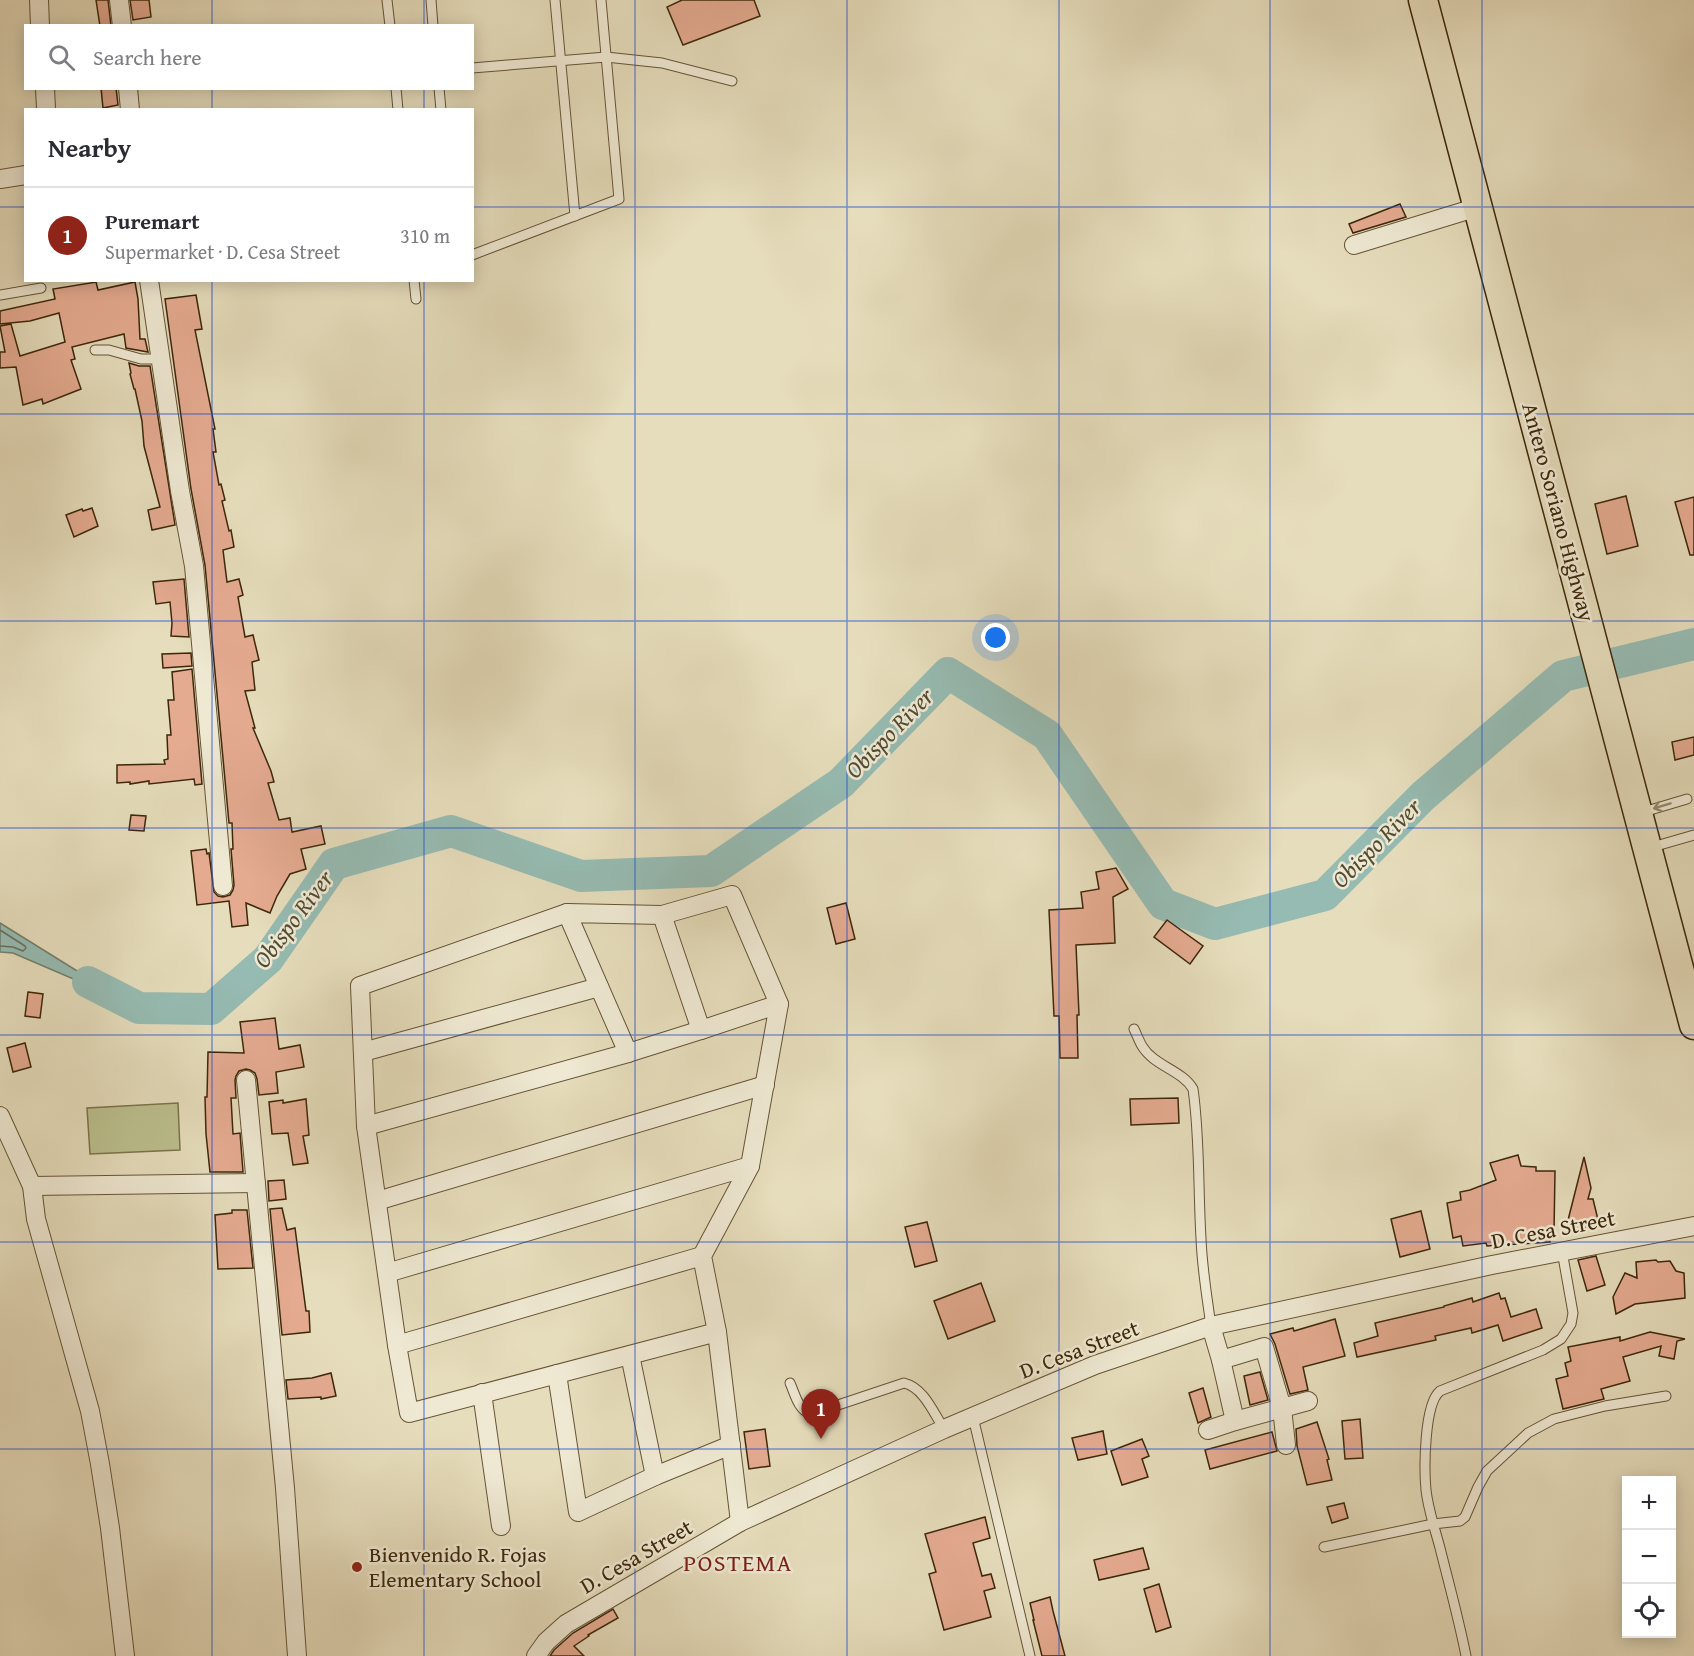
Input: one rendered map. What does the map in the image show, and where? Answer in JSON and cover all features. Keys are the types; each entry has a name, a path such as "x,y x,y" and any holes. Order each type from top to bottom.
{"main road":[{"name":"Antero Soriano Highway","path":"1423,0 1694,1025"}],"street":[{"path":"39,0 40,24"},
{"path":"119,0 122,24"},
{"path":"45,90 46,108"},
{"path":"128,90 130,108"},
{"path":"0,179 24,175"},
{"path":"1354,244 1478,207"},
{"path":"149,282 180,491 194,566 223,886"},
{"path":"717,1332 409,1413 366,1126 360,986 567,913 662,915 732,895 779,1004 750,1166 702,1256 717,1332 740,1522"},
{"path":"567,913 628,1053"},
{"path":"662,915 701,1030"},
{"path":"363,1052 599,987"},
{"path":"366,1126 628,1053 779,1004"},
{"path":"246,1080 285,1488 297,1656"},
{"path":"377,1201 765,1085"},
{"path":"0,1116 32,1186 36,1219 90,1411 110,1528 124,1656"},
{"path":"387,1273 750,1166"},
{"path":"32,1186 256,1182"},
{"name":"D. Cesa Street","path":"536,1656 546,1642 566,1624 740,1522 944,1429 1095,1365 1211,1326 1562,1251 1694,1226"},
{"path":"397,1345 702,1256"},
{"path":"1211,1326 1235,1421"},
{"path":"1221,1360 1264,1347 1282,1408 1286,1445"},
{"path":"630,1355 655,1476"},
{"path":"557,1374 578,1512 655,1476 730,1445"},
{"path":"482,1393 501,1526"},
{"path":"1208,1430 1308,1401"}],"lane":[{"path":"387,0 390,24"},
{"path":"431,0 434,24"},
{"path":"555,0 575,216"},
{"path":"474,254 619,199 601,0"},
{"path":"474,69 606,57 662,63 732,81"},
{"path":"396,90 398,108"},
{"path":"439,90 441,108"},
{"path":"414,282 416,299"},
{"path":"0,295 41,288"},
{"path":"95,350 109,350 141,359 161,359"},
{"path":"1638,813 1687,799"},
{"path":"1647,848 1694,835"},
{"path":"1134,1029 1143,1048 1156,1060 1189,1082 1193,1089 1201,1248 1211,1326"},
{"path":"1466,1656 1460,1623 1426,1491 1428,1420 1435,1395 1543,1350 1561,1339 1571,1324 1573,1313 1562,1251"},
{"path":"790,1383 801,1408 811,1414 904,1383 911,1385 919,1390 944,1429"},
{"path":"1324,1546 1433,1524 1460,1521 1465,1517 1487,1470 1528,1433 1554,1419 1605,1406 1666,1396"},
{"path":"973,1417 1030,1656"}],"green space":[{"path":"178,1103 180,1150 90,1154 87,1108"}],"water":[{"path":"0,923 127,1002 13,953 0,952"}],"building":[{"path":"96,0 108,0 111,24 100,24"},
{"path":"130,0 149,0 151,17 133,20"},
{"path":"682,0 754,0 760,16 683,45 667,7"},
{"path":"101,90 116,90 118,105 103,108"},
{"path":"1400,204 1406,217 1353,233 1349,224"},
{"path":"96,282 98,290 135,282 140,339 145,339 148,352 126,348 124,334 72,347 75,359 71,360 81,389 43,404 42,399 23,405 16,367 0,368 0,352 5,352 0,326 11,324 20,356 65,342 59,313 30,321 0,324 0,311 55,299 53,289"},
{"path":"196,295 202,329 195,330 215,429 213,429 216,452 213,452 234,547 223,550 227,582 239,579 243,595 238,597 245,637 253,635 259,660 252,662 255,690 245,691 255,728 253,728 271,771 274,782 268,783 279,820 290,818 292,832 321,826 325,844 301,849 306,869 290,874 270,913 246,903 248,925 232,927 229,901 197,905 191,851 206,849 207,854 209,853 214,892 223,897 230,895 234,885 231,849 233,849 232,823 229,823 205,565 191,489 165,299"},
{"path":"129,363 150,366 175,525 152,530 148,510 160,507 144,446 142,421"},
{"path":"1626,496 1638,546 1607,554 1595,504"},
{"path":"1694,497 1694,555 1690,555 1675,502"},
{"path":"92,508 98,526 74,537 66,515"},
{"path":"184,579 189,637 171,636 170,602 156,604 153,582"},
{"path":"191,653 192,666 163,668 162,654"},
{"path":"192,669 202,784 195,785 194,779 149,784 149,781 130,784 130,782 117,783 117,765 165,764 164,760 168,759 167,735 171,735 168,700 174,700 172,672"},
{"path":"1694,737 1694,755 1675,760 1672,742"},
{"path":"131,815 146,816 144,831 129,830"},
{"path":"1116,868 1128,889 1113,897 1115,943 1076,945 1078,1058 1060,1058 1059,1016 1054,1016 1049,910 1083,908 1081,892 1099,889 1096,872"},
{"path":"846,903 855,939 836,944 827,908"},
{"path":"1167,920 1203,946 1190,964 1154,937"},
{"path":"28,992 43,994 40,1018 25,1016"},
{"path":"275,1018 279,1049 300,1045 304,1067 276,1072 278,1093 259,1095 255,1073 246,1069 239,1071 235,1080 236,1098 231,1098 233,1134 240,1133 243,1172 210,1172 205,1097 207,1097 208,1052 244,1053 240,1022"},
{"path":"25,1043 31,1067 13,1072 7,1048"},
{"path":"1178,1098 1179,1123 1131,1125 1130,1099"},
{"path":"306,1099 309,1135 303,1136 308,1163 293,1165 288,1133 272,1134 269,1102 283,1100 283,1103"},
{"path":"1518,1155 1521,1166 1536,1167 1536,1171 1555,1171 1554,1233 1548,1234 1550,1242 1487,1246 1486,1243 1463,1246 1461,1236 1453,1238 1447,1203 1461,1200 1460,1192 1496,1180 1490,1163"},
{"path":"1584,1157 1591,1188 1588,1199 1593,1199 1599,1224 1565,1232"},
{"path":"284,1180 286,1199 269,1201 268,1181"},
{"path":"282,1208 287,1230 295,1228 306,1311 309,1311 310,1332 282,1335 270,1209"},
{"path":"232,1210 247,1210 253,1268 218,1269 215,1215 232,1213"},
{"path":"1421,1211 1430,1249 1400,1257 1391,1219"},
{"path":"927,1222 937,1261 915,1267 905,1227"},
{"path":"1596,1256 1605,1285 1587,1291 1578,1260"},
{"path":"1656,1260 1658,1262 1670,1261 1676,1271 1684,1273 1685,1298 1635,1304 1616,1314 1613,1297 1625,1273 1637,1278 1636,1262"},
{"path":"981,1283 995,1321 948,1339 934,1301"},
{"path":"1499,1293 1501,1299 1505,1298 1511,1317 1536,1309 1542,1328 1503,1341 1498,1325 1472,1333 1471,1328 1435,1336 1436,1340 1357,1357 1354,1343 1378,1336 1375,1323 1472,1298 1473,1302"},
{"path":"1335,1319 1345,1356 1303,1367 1308,1390 1290,1394 1270,1334 1293,1328 1294,1331"},
{"path":"1650,1332 1685,1339 1677,1341 1674,1359 1659,1356 1661,1346 1623,1357 1630,1381 1601,1389 1604,1399 1563,1409 1556,1379 1568,1376 1565,1363 1571,1361 1568,1347 1620,1337 1620,1341"},
{"path":"1260,1372 1268,1400 1250,1405 1244,1376"},
{"path":"331,1373 336,1396 321,1399 321,1397 288,1399 286,1380 312,1378"},
{"path":"1203,1388 1211,1417 1198,1423 1189,1393"},
{"path":"1360,1419 1363,1458 1345,1459 1342,1421"},
{"path":"1317,1422 1329,1459 1327,1460 1332,1480 1307,1485 1297,1446 1296,1429"},
{"path":"765,1429 770,1466 749,1469 744,1432"},
{"path":"1103,1431 1107,1454 1078,1460 1072,1438"},
{"path":"1272,1432 1277,1451 1210,1469 1205,1450"},
{"path":"1142,1439 1149,1456 1142,1459 1148,1477 1122,1485 1111,1451"},
{"path":"1344,1503 1348,1518 1332,1523 1327,1507"},
{"path":"985,1517 990,1538 973,1543 982,1576 991,1574 995,1588 984,1591 991,1617 944,1630 929,1574 936,1572 925,1534"},
{"path":"1143,1548 1149,1569 1099,1580 1094,1560"},
{"path":"1159,1584 1171,1627 1156,1632 1144,1589"},
{"path":"1050,1597 1065,1656 1042,1656 1030,1603"},
{"path":"613,1609 618,1618 574,1646 584,1656 550,1656 573,1633"}],"waterway":[{"name":"Obispo River","path":"88,982 139,1008 211,1009 268,959 334,864 451,831 581,876 711,871 841,783 948,673 1047,735 1163,904 1215,924 1325,895 1423,796 1563,676 1694,644"}],"place":[{"name":"Puremart","path":"821,1439"},
{"name":"Bienvenido R. Fojas Elementary School","path":"357,1567"}],"district":[{"name":"POSTEMA","path":"738,1562"}]}
